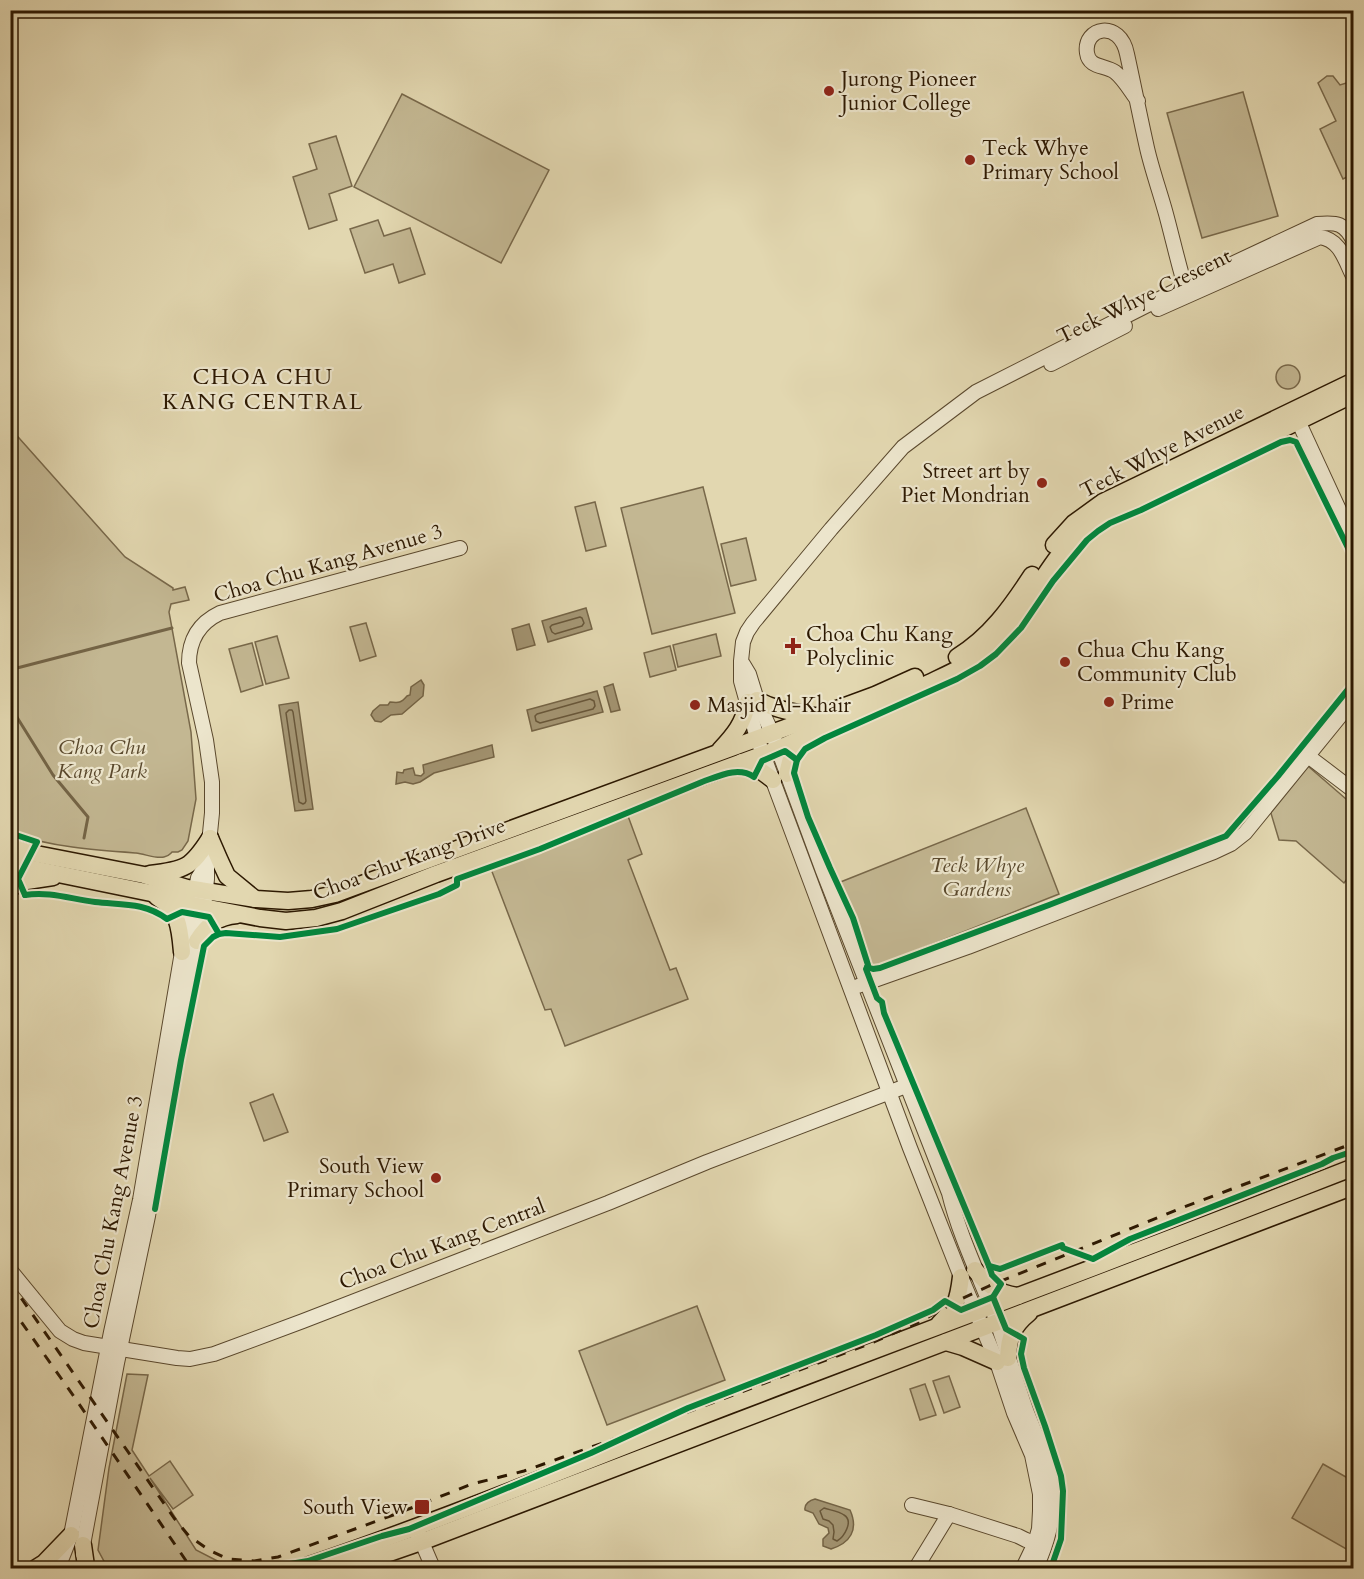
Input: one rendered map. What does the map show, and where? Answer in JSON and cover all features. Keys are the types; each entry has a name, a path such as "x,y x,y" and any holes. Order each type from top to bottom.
{"main road":[{"name":"Teck Whye Avenue","path":"767,743 801,737 896,699 963,667 992,646 1027,603 1065,548 1083,531 1107,514 1295,416 1353,381"},
{"name":"Teck Whye Avenue","path":"767,743 814,716 897,686 972,648 999,621 1056,542 1074,523 1103,502 1295,416 1353,394"},
{"path":"718,753 736,733 753,701 785,711 814,716"},
{"path":"742,762 780,777 801,737"},
{"name":"Choa Chu Kang Drive","path":"14,860 63,875 151,893 199,898 288,901 312,899 335,894 718,753 767,743"},
{"name":"Choa Chu Kang Drive","path":"14,860 144,875 199,898 247,914 286,921 316,918 342,912 436,874 742,762 767,743"},
{"path":"144,875 184,867 198,858 210,838"},
{"path":"210,838 227,876 256,899"},
{"path":"10,889 20,882 63,875"},
{"path":"151,893 167,902 175,915 179,925 182,952"},
{"path":"196,941 212,922 225,916 247,914"},
{"path":"346,1569 419,1535 698,1418 1353,1167"},
{"path":"302,1569 419,1535 946,1342 1353,1186"},
{"path":"936,1327 953,1310 968,1274 984,1281 997,1291 1019,1296"},
{"path":"946,1342 1003,1360 1012,1332 1036,1307"},
{"path":"36,1569 77,1540 88,1569"}],"street":[{"path":"1138,101 1114,72 1094,64 1087,56 1088,41 1093,35 1100,31 1114,32 1126,50 1138,101 1147,149 1186,290"},
{"name":"Teck Whye Crescent","path":"780,777 753,701 749,674 741,661 743,642 753,623 903,447 937,421 1317,224 1331,222 1339,224 1344,227 1353,242"},
{"name":"Teck Whye Crescent","path":"1186,290 1320,237 1328,238 1336,244 1353,278"},
{"path":"1295,416 1353,542"},
{"name":"Choa Chu Kang Avenue 3","path":"114,1347 148,1216 196,941 198,878 207,863 210,838 212,782 206,740 189,663 190,647 196,632 210,618 229,610 460,548"},
{"path":"850,988 968,947 1232,844 1245,833 1353,699"},
{"path":"1308,756 1353,791"},
{"path":"780,777 823,871 949,1193 968,1274"},
{"path":"780,777 850,988 890,1093 990,1325 1045,1462 1052,1492 1052,1516 1040,1544 1023,1569"},
{"name":"Choa Chu Kang Avenue 3","path":"82,1569 77,1540 114,1347 182,952 199,898"},
{"name":"Choa Chu Kang Central","path":"10,1270 60,1331 73,1339 84,1343 190,1359 214,1354 653,1186 717,1158 906,1086"},
{"path":"1003,1360 1014,1413 1037,1473 1040,1494 1040,1544 1036,1569"},
{"path":"912,1505 949,1514 1040,1544"},
{"path":"916,1569 949,1514"},
{"path":"1018,1536 1039,1529"},
{"path":"419,1535 433,1569"},
{"name":"Choa Chu Kang Avenue 3","path":"58,1569 77,1540"}],"green space":[{"path":"1327,76 1333,76 1340,85 1353,81 1353,174 1343,179 1320,129 1336,121 1318,83"},
{"path":"1243,92 1278,216 1202,238 1167,113"},
{"path":"402,94 549,170 501,263 354,187"},
{"path":"336,136 352,186 329,194 337,220 309,229 293,177 317,169 309,144"},
{"path":"378,220 384,236 410,228 425,274 399,283 393,264 365,273 350,229"},
{"path":"1288,365 1293,366 1299,372 1299,382 1293,388 1288,389 1283,388 1277,382 1276,377 1277,372 1283,366"},
{"name":"Choa Chu Kang Park","path":"11,429 125,557 173,590 185,587 189,600 171,604 169,612 191,732 196,799 188,841 178,852 158,857 104,851 42,842 11,833"},
{"path":"703,487 735,613 652,634 621,508"},
{"path":"595,502 606,546 586,551 575,507"},
{"path":"746,538 756,580 731,586 721,544"},
{"path":"366,623 376,656 360,661 350,627"},
{"path":"716,634 721,656 678,667 673,645"},
{"path":"277,636 289,678 266,684 255,642"},
{"path":"252,643 263,685 241,692 229,649"},
{"path":"670,646 676,670 650,677 644,653"},
{"path":"1301,760 1353,805 1353,871 1344,883 1296,841 1279,840 1267,800"},
{"name":"Teck Whye Gardens","path":"1026,808 1059,894 872,968 838,883"},
{"path":"628,816 642,854 628,860 670,970 676,968 688,999 565,1046 551,1009 545,1010 491,869"},
{"path":"273,1094 288,1132 264,1141 250,1103"},
{"path":"697,1306 725,1380 607,1425 579,1351"},
{"path":"127,1374 148,1375 132,1450 149,1476 170,1461 193,1495 173,1509 150,1478 196,1550 231,1568 111,1568 105,1563 98,1550 109,1468"},
{"path":"949,1376 960,1407 944,1413 933,1381"},
{"path":"925,1384 936,1415 920,1420 910,1389"},
{"path":"1323,1464 1353,1481 1353,1541 1348,1550 1292,1518"}],"water":[{"path":"586,608 592,629 548,642 542,621"},
{"path":"529,624 535,645 517,650 512,629"},
{"path":"421,680 424,685 423,696 402,714 391,715 381,722 375,721 371,715 373,711 380,705 401,701 410,695 411,687"},
{"path":"613,684 620,710 611,712 604,687"},
{"path":"597,691 603,712 532,731 527,710"},
{"path":"298,702 313,809 295,811 279,705"},
{"path":"492,745 494,757 434,773 413,784 405,782 396,784 397,772 403,773 404,770 413,768 415,775 421,776 424,773 423,765"},
{"path":"815,1499 850,1510 853,1517 851,1535 843,1543 831,1549 823,1546 823,1539 829,1533 828,1528 819,1524 813,1513 805,1510 805,1506"}],"waterway":[{"path":"10,679 17,668 172,628"},
{"path":"10,706 53,775 88,817 84,838"}],"railway":[{"path":"10,1282 174,1518 189,1536 209,1550 228,1559 254,1561 278,1557 472,1484 524,1471 874,1342 989,1286 1184,1207 1354,1143"},
{"path":"10,1306 191,1568"}],"cycle path":[{"path":"1051,1568 1061,1539 1063,1491 1061,1476 1024,1368 1021,1354 1024,1339 1006,1329 993,1297 1001,1284 992,1275 884,1013 882,1002 877,998 866,969 868,965 853,918 808,817 794,773 797,760 805,749 825,738 957,679 996,654 1021,628 1053,581 1087,540 1110,523 1281,442 1290,440 1296,442 1354,560"},
{"path":"867,967 880,968 1226,836 1354,682"},
{"path":"155,1209 204,946 213,937 226,933 280,937 337,929 439,894 457,885 457,879 540,849 715,777 735,772 754,777 762,761 785,751 797,760"},
{"path":"10,833 37,842 18,879 25,895"},
{"path":"25,895 51,895 132,905 150,910 167,919 182,912 209,917 219,934"},
{"path":"989,1266 1000,1269 1062,1245 1063,1248 1093,1259 1130,1239 1354,1151"},
{"path":"266,1568 308,1561 409,1529 591,1453 688,1408 876,1335 933,1310 945,1301 961,1310 993,1297"}],"place":[{"name":"Jurong Pioneer Junior College","path":"829,91"},
{"name":"Teck Whye Primary School","path":"970,160"},
{"name":"Street art by Piet Mondrian","path":"1042,483"},
{"name":"Choa Chu Kang Polyclinic","path":"793,646"},
{"name":"Chua Chu Kang Community Club","path":"1065,662"},
{"name":"Prime","path":"1109,702"},
{"name":"Masjid Al-Khair","path":"695,705"},
{"name":"South View Primary School","path":"436,1178"},
{"name":"South View","path":"422,1507"}],"district":[{"name":"CHOA CHU KANG CENTRAL","path":"263,388"}]}
